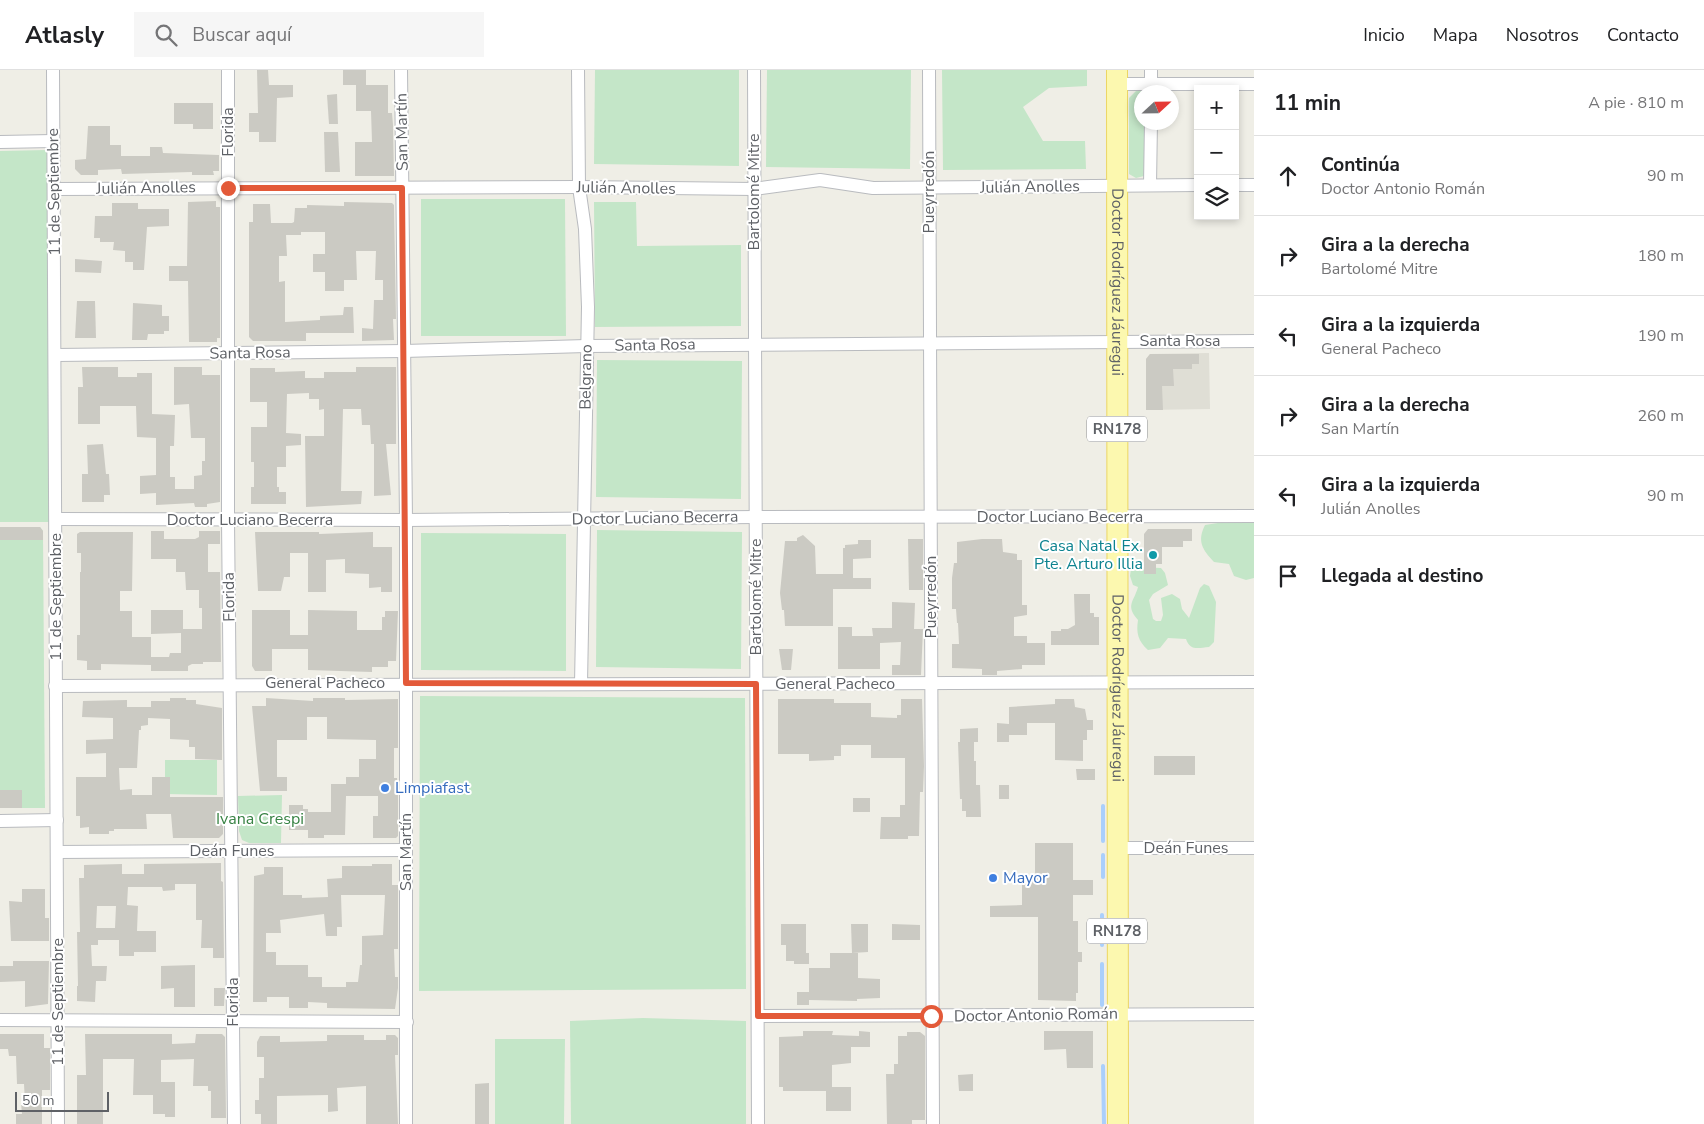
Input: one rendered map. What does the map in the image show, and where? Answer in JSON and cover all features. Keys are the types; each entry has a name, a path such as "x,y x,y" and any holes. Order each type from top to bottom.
{"main road":[{"name":"Doctor Rodríguez Jáuregui","path":"1117,77 1118,1124"}],"street":[{"name":"11 de Septiembre","path":"53,70 56,355 55,686 58,1124"},
{"name":"Florida","path":"228,70 228,520 234,1124"},
{"name":"San Martín","path":"401,70 406,520 406,1124"},
{"name":"Belgrano","path":"578,70 579,187 585,229 588,307 581,684"},
{"name":"Bartolomé Mitre","path":"754,70 758,1124"},
{"name":"Pueyrredón","path":"928,70 933,1124"},
{"path":"1151,70 1151,85"},
{"path":"1117,77 1142,85"},
{"path":"1179,87 1254,84"},
{"path":"1150,185 1151,130"},
{"path":"0,142 53,141"},
{"name":"Julián Anolles","path":"54,189 579,187 754,189 820,180 873,188 929,189 1194,185"},
{"path":"1239,185 1254,185"},
{"name":"Santa Rosa","path":"56,355 404,351 586,346 1254,341"},
{"name":"Doctor Luciano Becerra","path":"56,519 406,520 931,516 1254,516"},
{"name":"General Pacheco","path":"55,686 231,683 931,684 1254,682"},
{"path":"0,821 57,820"},
{"name":"Deán Funes","path":"1117,848 1254,848"},
{"name":"Deán Funes","path":"57,852 406,850"},
{"name":"Doctor Antonio Román","path":"758,1016 1254,1014"},
{"path":"0,1020 407,1022"}],"shaded area":[{"path":"1209,353 1210,409 1146,410 1146,359 1150,354"}],"green space":[{"path":"595,70 739,70 739,166 594,164"},
{"path":"767,70 911,70 910,169 766,167"},
{"path":"942,70 1087,70 1087,86 1049,88 1023,107 1043,141 1085,141 1086,169 943,170"},
{"path":"1134,93 1134,130 1147,130 1144,176 1136,178 1129,174 1129,98"},
{"path":"47,150 49,522 0,522 0,151"},
{"path":"421,199 565,199 566,336 421,336"},
{"path":"594,202 636,202 637,246 741,245 741,326 595,327"},
{"path":"597,360 742,361 741,499 596,497"},
{"path":"1237,520 1254,520 1254,578 1246,580 1234,576 1229,564 1214,562 1206,553 1201,540 1205,525"},
{"path":"0,527 40,527 43,531 45,808 0,808"},
{"path":"597,530 742,532 741,669 596,667"},
{"path":"421,533 566,534 566,671 421,670"},
{"path":"1138,567 1161,568 1165,573 1168,585 1153,594 1149,600 1153,619 1156,621 1161,621 1163,615 1161,598 1172,594 1180,599 1182,609 1189,618 1200,588 1204,584 1209,586 1216,602 1214,642 1209,647 1195,648 1186,639 1168,638 1160,648 1148,650 1145,647 1138,636 1138,620 1131,607 1138,587 1133,585 1130,576 1131,569"},
{"path":"420,696 745,698 746,989 419,991"},
{"path":"165,760 217,760 217,795 165,794"},
{"name":"Ivana Crespi","path":"282,795 281,843 249,843 242,840 239,831 238,796"},
{"path":"643,1018 746,1021 746,1124 571,1124 570,1021"},
{"path":"495,1039 565,1039 564,1124 495,1124"}],"building":[{"path":"257,70 268,70 269,85 293,85 293,97 277,98 276,142 259,142 259,132 249,132 249,113 258,113"},
{"path":"343,70 366,70 366,85 388,85 388,113 392,113 393,125 394,176 355,176 355,142 372,142 371,111 356,111 356,85 343,85"},
{"path":"337,94 338,124 329,124 327,95"},
{"path":"174,103 213,103 213,129 193,129 193,124 174,124"},
{"path":"88,126 110,126 110,145 121,145 121,156 150,156 150,147 162,147 163,153 219,155 219,171 213,171 214,175 192,175 192,172 122,174 121,169 98,170 98,175 81,175 75,169 75,160 86,159"},
{"path":"324,132 338,132 340,172 325,172"},
{"path":"216,201 216,207 220,207 220,338 217,338 217,342 189,342 188,281 169,281 169,266 187,266 188,202"},
{"path":"344,202 392,203 394,205 396,319 393,319 394,340 362,341 362,328 373,329 374,300 383,300 383,280 375,280 376,251 356,251 357,280 344,280 344,291 325,291 325,272 313,272 313,254 325,254 325,232 301,232 301,235 286,235 287,256 279,256 279,282 285,281 285,322 320,320 320,316 343,315 344,307 353,307 354,333 306,333 306,341 253,341 249,337 249,222 253,222 253,204 270,204 271,223 292,223 294,222 295,208 307,208 307,205 344,206"},
{"path":"112,203 138,203 138,209 169,209 169,226 147,227 144,270 133,270 133,262 125,262 125,251 113,250 114,242 100,242 100,238 94,238 95,216 112,216"},
{"path":"75,259 102,261 101,273 75,272"},
{"path":"77,301 95,301 96,338 75,338"},
{"path":"133,303 162,305 162,316 169,316 169,331 164,331 164,334 148,334 147,340 132,340"},
{"path":"1150,354 1199,354 1199,364 1192,364 1192,369 1173,369 1174,386 1162,386 1163,410 1146,410 1146,359"},
{"path":"82,367 118,367 118,377 137,377 137,373 152,373 152,414 175,415 174,446 170,446 170,477 175,477 175,489 194,489 194,476 202,475 202,461 205,461 205,438 191,438 189,404 174,405 174,367 202,367 202,375 220,375 220,502 207,504 207,507 195,507 194,503 156,505 156,493 140,494 140,476 156,475 156,438 137,437 136,406 100,406 100,424 78,424 78,387 83,387"},
{"path":"356,367 396,367 396,444 386,444 391,495 374,496 374,444 371,444 370,425 362,425 361,409 343,409 341,491 362,491 361,504 306,507 305,436 324,436 324,409 319,410 319,399 309,399 309,393 287,394 286,433 301,434 301,445 286,446 286,467 277,467 277,487 279,487 279,492 286,492 286,504 251,504 251,487 254,487 254,462 251,462 251,427 267,427 267,402 250,402 250,368 275,368 275,372 305,371 305,378 324,378 324,372 356,372"},
{"path":"103,444 106,474 109,474 110,495 104,495 104,502 82,502 82,474 88,474 87,445"},
{"path":"0,527 40,527 43,531 43,540 0,540"},
{"name":"Casa Natal Ex. Pte. Arturo Illia","path":"1148,529 1192,529 1192,541 1183,541 1183,547 1162,547 1162,564 1156,564 1156,574 1144,574 1144,534"},
{"path":"151,531 164,531 164,539 195,539 199,537 199,531 220,531 220,544 208,544 208,572 220,572 221,662 192,664 188,666 188,671 151,671 151,657 169,657 170,653 181,653 181,633 151,634 151,610 183,610 183,629 202,629 202,608 199,608 199,590 186,590 185,572 176,572 176,559 151,559"},
{"path":"80,532 133,532 132,591 120,591 120,611 132,611 132,637 151,637 151,665 101,664 101,670 87,670 87,661 77,660 77,635 80,635 81,553 77,553 77,534"},
{"path":"255,532 319,532 319,534 373,532 373,547 392,547 392,592 381,592 381,587 369,588 369,574 345,573 345,559 326,560 326,592 308,592 308,553 290,553 290,577 284,577 281,591 258,591"},
{"path":"803,535 815,546 816,574 843,574 843,548 845,548 845,545 858,544 858,540 871,540 871,558 853,559 853,578 871,578 871,589 833,589 833,626 785,626 780,593 785,541 797,541 797,538"},
{"path":"908,539 923,539 923,590 909,590"},
{"path":"1002,539 1003,552 1017,554 1017,560 1022,560 1022,605 1027,605 1027,615 1014,617 1014,636 1027,636 1027,643 1045,643 1045,665 1022,665 1022,669 997,671 997,675 982,675 982,669 952,668 952,644 959,644 956,609 952,609 952,578 954,563 957,563 957,542"},
{"path":"1074,594 1090,594 1090,613 1094,613 1094,617 1099,617 1099,645 1051,645 1051,631 1061,631 1061,629 1068,629 1075,625"},
{"path":"892,602 915,603 914,629 923,629 921,675 892,675 892,665 900,665 901,642 880,643 880,669 838,669 838,627 852,627 852,636 873,636 872,628 892,628"},
{"path":"252,610 290,610 290,635 308,635 308,610 357,611 357,630 382,630 382,617 385,617 385,611 398,611 396,661 388,661 388,667 372,667 372,672 308,670 308,649 272,649 272,671 255,671 252,666"},
{"path":"779,649 793,649 791,670 782,670"},
{"path":"170,698 186,698 186,700 196,700 196,704 222,708 222,760 195,759 195,747 189,747 189,740 170,739 170,719 148,718 148,725 141,726 141,730 139,730 137,768 119,768 120,790 132,789 132,795 152,795 152,777 170,777 170,797 223,797 223,834 219,838 173,838 171,814 146,814 147,829 114,829 114,831 109,831 109,834 89,834 89,827 80,828 80,816 76,816 76,777 106,777 106,753 86,754 86,740 113,739 113,718 82,717 83,701 127,700 127,707 151,707 151,701 170,701"},
{"path":"266,698 313,701 313,698 345,698 345,700 398,699 398,748 394,748 394,778 397,778 398,796 398,836 396,838 373,838 373,816 378,816 378,796 346,796 345,835 324,835 324,838 308,838 308,830 289,830 289,805 303,805 303,809 308,809 308,812 331,812 331,784 346,784 346,777 359,777 359,759 376,759 376,740 327,739 327,717 307,717 307,740 277,740 277,777 287,777 287,791 260,791 252,706 266,706"},
{"path":"778,699 834,699 834,703 871,703 871,717 897,718 897,715 901,715 901,699 922,699 924,766 923,792 920,792 919,836 908,836 908,839 880,839 881,817 900,817 900,805 905,805 905,758 871,758 871,745 841,745 841,756 834,756 834,760 809,761 809,754 778,754"},
{"path":"1055,699 1074,699 1075,707 1085,709 1087,720 1093,720 1093,730 1087,730 1087,740 1083,740 1083,761 1055,760 1055,723 1027,723 1027,735 1009,735 1009,742 997,742 997,723 1009,724 1009,707 1055,704"},
{"path":"978,728 978,742 974,742 974,761 976,761 976,785 980,785 981,817 966,817 966,811 962,811 962,799 960,799 958,742 960,742 960,729"},
{"path":"1154,756 1195,756 1195,775 1154,775"},
{"path":"1076,769 1095,769 1095,780 1077,780"},
{"path":"999,785 1009,785 1009,799 999,799"},
{"path":"0,790 22,790 22,808 0,808"},
{"path":"853,798 870,798 870,812 853,812"},
{"path":"1035,843 1073,843 1073,880 1093,880 1093,895 1073,895 1073,921 1078,921 1078,952 1082,952 1082,962 1078,962 1078,993 1076,993 1076,1001 1038,1000 1038,917 990,917 990,906 1022,905 1022,880 1035,880"},
{"path":"221,863 224,958 213,958 213,948 201,948 202,920 196,920 196,884 175,884 175,890 163,891 162,887 128,887 127,905 138,906 137,931 156,931 156,952 134,952 134,956 119,956 119,940 98,940 98,945 91,945 92,966 107,966 106,981 96,981 95,1002 77,1001 77,932 80,932 79,878 84,878 84,865 122,864 122,874 144,874 144,864","holes":["97,906 116,906 115,928 96,928"]},
{"path":"372,864 392,864 392,885 398,885 398,949 394,949 395,977 398,977 398,988 395,1009 327,1008 327,1003 308,1002 308,1008 289,1008 289,997 267,997 267,1002 253,1002 254,876 264,874 264,867 283,867 283,895 302,895 302,898 328,897 327,879 342,878 342,866 372,866","holes":["341,895 385,895 383,935 362,936 362,965 360,965 358,982 346,982 346,987 322,987 322,977 308,977 308,965 276,965 276,952 266,952 266,933 281,933 280,920 324,914 326,936 337,936 337,927 342,927"]},
{"path":"22,889 45,889 45,918 49,918 49,941 11,941 9,901 22,902"},
{"path":"781,924 806,924 806,953 809,953 809,964 794,964 794,961 786,961 786,945 781,945"},
{"path":"851,924 868,924 868,952 852,953"},
{"path":"892,924 920,925 920,940 892,940"},
{"path":"830,953 858,953 858,978 880,979 880,998 857,999 857,1001 809,1000 809,1005 797,1005 797,992 809,992 809,968 830,968"},
{"path":"13,961 49,961 48,1004 25,1007 25,981 0,982 0,966 13,966"},
{"path":"195,965 195,1007 174,1007 174,988 161,989 161,966"},
{"path":"214,988 225,988 224,1006 214,1006"},
{"path":"803,1031 833,1031 832,1035 859,1036 859,1031 870,1032 870,1047 851,1047 851,1063 832,1065 832,1087 851,1087 851,1111 826,1111 826,1091 783,1091 783,1087 779,1087 779,1037 803,1036"},
{"path":"1044,1031 1093,1031 1093,1068 1067,1068 1066,1049 1044,1050"},
{"path":"907,1032 920,1032 925,1036 925,1120 912,1120 912,1124 887,1124 886,1074 894,1074 894,1064 898,1064 898,1036 907,1036"},
{"path":"0,1034 44,1034 44,1048 50,1048 50,1090 42,1090 42,1124 16,1124 16,1114 22,1114 21,1103 25,1103 24,1084 17,1084 16,1056 9,1056 8,1049 0,1049"},
{"path":"85,1034 172,1034 172,1044 195,1043 196,1034 222,1034 225,1037 226,1118 211,1118 211,1091 208,1091 208,1086 193,1086 194,1059 161,1060 161,1082 175,1082 175,1117 165,1117 165,1114 153,1114 153,1095 133,1095 134,1059 103,1059 103,1124 77,1124 77,1075 86,1075"},
{"path":"327,1035 364,1035 364,1040 386,1040 386,1035 395,1035 398,1038 398,1055 395,1055 398,1124 366,1124 366,1086 337,1088 338,1111 328,1112 328,1095 277,1096 277,1124 261,1124 261,1114 255,1114 255,1100 259,1100 259,1078 264,1078 264,1057 257,1057 257,1042 260,1036 280,1036 280,1042 327,1041"},
{"path":"973,1074 973,1091 959,1091 958,1075"},
{"path":"489,1083 489,1124 475,1124 475,1084"}],"waterway":[{"path":"1103,806 1103,841"},
{"path":"1103,855 1103,877"},
{"path":"1102,915 1102,945"},
{"path":"1102,964 1102,1005"},
{"path":"1103,1066 1104,1124"}],"place":[{"name":"Casa Natal Ex. Pte. Arturo Illia","path":"1153,555"},
{"name":"Limpiafast","path":"385,788"},
{"name":"Mayor","path":"993,878"}],"route":[{"path":"228,188 402,188 406,683 756,684 758,1016 931,1016"}]}
